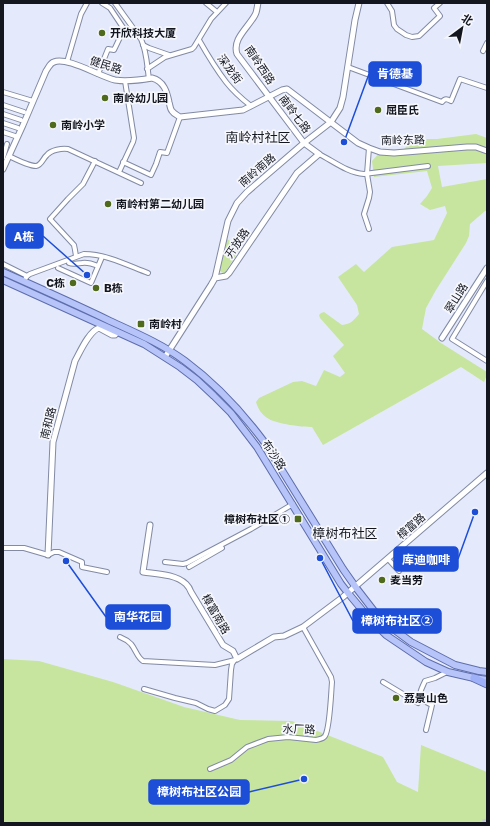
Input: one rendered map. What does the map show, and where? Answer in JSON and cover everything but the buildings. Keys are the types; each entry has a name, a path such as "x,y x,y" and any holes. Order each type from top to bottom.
{"highway":[{"path":"474,678 487,684"}],"main road":[{"name":"布沙路","path":"3,272 26,279 147,338 170,350 185,361 220,390 251,424 265,443 343,569 374,611 392,628 411,642 455,665 487,672"},
{"name":"布沙路","path":"3,280 144,344 180,367 197,380 231,413 258,447 348,593 368,617 386,634 426,662 448,672 487,680"},
{"path":"368,617 374,611"}],"street":[{"path":"3,169 50,64 58,61 67,62 81,14 87,3"},
{"path":"98,74 108,49 114,50 124,29 110,8 102,3"},
{"path":"115,3 141,40 149,79 155,79 164,87 168,95 171,110 176,115 180,117 242,110 269,96"},
{"path":"206,3 217,12"},
{"path":"147,69 165,57 192,49 211,19 226,3"},
{"name":"南岭西路","path":"258,3 256,14 238,39 236,50 269,96"},
{"name":"南岭南路","path":"215,278 228,221 238,202 246,192 331,122 340,108 344,97 355,20 359,3"},
{"path":"388,3 392,11 394,25 412,38 419,36 440,16 434,8 440,3"},
{"name":"深龙街","path":"199,40 226,82 251,106"},
{"path":"483,51 487,43"},
{"path":"143,45 169,56"},
{"name":"健民路","path":"67,62 114,80 125,82 149,79"},
{"path":"348,67 442,102 443,99 451,101 460,79 487,88"},
{"path":"118,172 134,138 125,82"},
{"name":"南岭东路","path":"269,96 282,90 289,90 358,143 380,152 394,153 467,147 476,147 487,151"},
{"path":"3,92 33,101"},
{"name":"南岭七路","path":"269,96 304,144"},
{"path":"3,105 24,112"},
{"path":"3,114 21,120"},
{"path":"123,162 151,175 160,152 168,153 180,117"},
{"path":"3,123 18,128"},
{"path":"3,132 15,136"},
{"path":"3,158 5,143 14,146"},
{"path":"304,144 319,154 357,174 428,166"},
{"path":"9,156 35,166 42,162 49,153 63,148 68,149 141,183"},
{"path":"369,148 367,174 370,198 364,214 369,229"},
{"name":"开放路","path":"215,278 226,276 229,273 297,173 319,154"},
{"path":"76,256 74,245 50,219 83,184 95,162"},
{"path":"3,264 26,279 30,274 76,256 88,254 110,259 148,273"},
{"path":"58,268 83,281 91,283 102,257"},
{"path":"69,263 82,265 91,264 98,266"},
{"name":"翠山路","path":"442,338 487,268"},
{"path":"165,357 215,278"},
{"path":"487,281 452,339 487,361"},
{"name":"南和路","path":"48,555 53,442 75,361 96,329 99,328 115,335 117,332"},
{"name":"樟富路","path":"348,593 487,473"},
{"path":"165,562 187,563 294,505"},
{"path":"190,567 294,505"},
{"name":"樟富南路","path":"150,524 143,572 176,578 186,584 223,645 233,651 236,660"},
{"path":"3,548 24,548 48,555 54,552 59,552 82,562 82,567 107,572"},
{"path":"388,559 399,571"},
{"path":"144,689 196,703 214,711 225,706 229,699 232,664 236,660 274,637 284,636 303,627 348,593"},
{"name":"水厂路","path":"210,769 231,760 247,747 268,739 288,737 316,740 324,737 329,715 331,678 303,627"},
{"path":"120,637 127,640 132,645 139,659 143,661 215,665 236,660"},
{"path":"426,730 432,705 422,700 420,690 425,681 448,672"},
{"path":"383,682 418,703"}],"green space":[{"path":"476,134 487,138 487,163 438,166 442,187 487,179 487,211 485,211 470,224 469,236 466,243 426,308 422,329 487,372 484,382 461,367 323,445 312,427 283,424 273,421 267,417 261,412 257,405 256,402 259,398 293,382 302,381 316,386 324,370 340,377 345,373 333,356 344,345 319,315 324,312 342,325 352,322 359,314 357,305 338,277 356,264 364,272 392,247 434,240 447,213 445,206 430,210 420,204 432,188 427,171 374,177 372,161 383,149 403,150 411,142 423,139 437,139"},
{"path":"227,239 240,248 225,273 223,273 220,270"},
{"path":"3,659 39,661 113,682 184,707 240,720 292,721 383,757 397,782 418,792 421,745 487,772 487,823 3,823"}],"tunnel":[{"path":"483,823 487,822"}],"place":[{"name":"开欣科技大厦","path":"102,33"},
{"name":"南岭幼儿园","path":"105,98"},
{"name":"屈臣氏","path":"378,110"},
{"name":"南岭小学","path":"53,125"},
{"name":"肯德基","path":"344,142"},
{"name":"南岭村第二幼儿园","path":"108,204"},
{"name":"A栋","path":"87,275"},
{"name":"C栋","path":"73,283"},
{"name":"B栋","path":"96,288"},
{"name":"南岭村","path":"141,324"},
{"name":"库迪咖啡","path":"475,512"},
{"name":"樟树布社区①","path":"298,519"},
{"name":"樟树布社区②","path":"320,558"},
{"name":"南华花园","path":"66,561"},
{"name":"麦当劳","path":"382,580"},
{"name":"荔景山色","path":"396,698"},
{"name":"樟树布社区公园","path":"304,779"}],"district":[{"name":"南岭村社区","path":"258,137"},
{"name":"樟树布社区","path":"345,533"}]}
